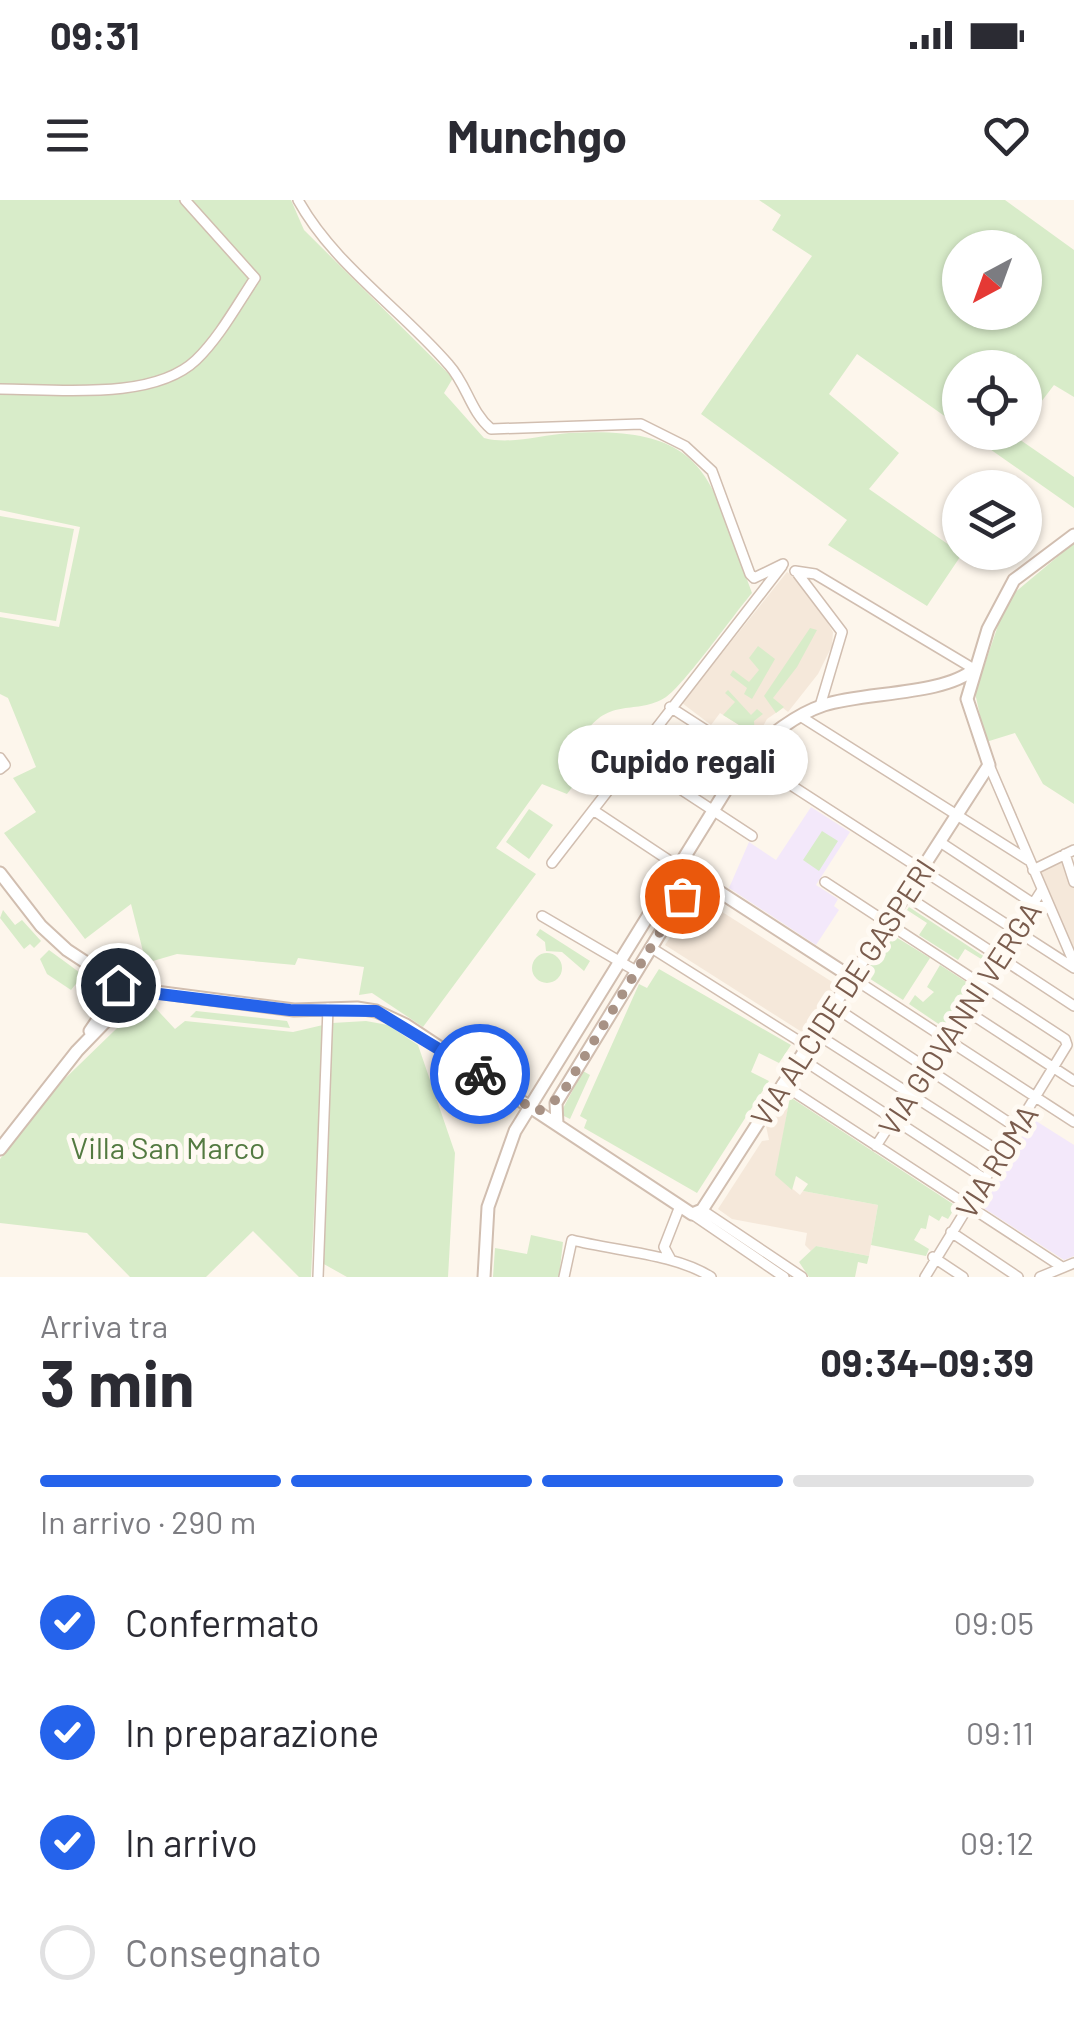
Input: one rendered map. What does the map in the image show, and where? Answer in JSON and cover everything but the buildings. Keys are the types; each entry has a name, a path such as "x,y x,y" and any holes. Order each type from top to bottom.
{"street":[{"path":"0,390 148,386 174,378 194,363 255,278 185,200"},
{"path":"298,200 320,236 450,366 471,407 491,430 580,424 647,426 693,450 707,464 750,574 754,578 783,564"},
{"path":"967,699 996,612 1014,580 1074,534"},
{"path":"783,564 808,582 842,632 820,706"},
{"path":"552,863 630,756 783,564"},
{"path":"795,572 815,574 974,669"},
{"path":"484,1277 488,1207 500,1166 573,1035 747,756 800,716 820,706 952,682 974,669"},
{"path":"952,682 967,699 989,765 1074,966"},
{"path":"670,707 1074,966"},
{"path":"800,716 1030,865"},
{"path":"630,756 752,836"},
{"path":"0,758 6,765 0,769"},
{"name":"VIA ALCIDE DE GASPERI","path":"691,1210 782,1084 989,765"},
{"path":"593,810 1074,1122"},
{"path":"940,842 1034,904 1050,909"},
{"path":"1030,865 1070,852 1074,882"},
{"path":"680,865 682,896"},
{"path":"0,873 41,926 67,950 121,986 290,1010 376,1011 421,1035 773,1265 802,1277"},
{"path":"557,1124 554,1110 560,1097 695,876"},
{"path":"826,882 982,984"},
{"name":"VIA GIOVANNI VERGA","path":"876,1146 1042,890"},
{"path":"904,895 1074,1006"},
{"path":"542,916 636,971"},
{"path":"650,947 984,1180"},
{"name":"VIA ROMA","path":"925,1277 1067,1045 982,984"},
{"path":"0,1148 77,1051 121,986"},
{"path":"77,1051 135,990"},
{"path":"833,1006 1017,1128"},
{"path":"318,1277 328,1008"},
{"path":"965,1010 1074,1081"},
{"path":"816,1033 1002,1153"},
{"path":"573,1035 591,1046"},
{"path":"782,1084 1062,1267"},
{"path":"533,1109 560,1097"},
{"path":"670,1258 664,1247 691,1210"},
{"path":"951,1232 1018,1277"},
{"path":"564,1277 572,1240 645,1258 670,1258 711,1277"},
{"path":"934,1258 963,1277"},
{"path":"1040,1277 1074,1263"},
{"path":"760,1277 773,1265"},
{"path":"773,1265 784,1277"}],"shaded area":[{"path":"787,572 806,586 833,632 832,646 818,674 788,712 783,708 767,719 762,728 756,728 755,735 720,713 711,725 682,703"},
{"path":"811,807 850,832 816,885 838,899 834,906 839,910 816,945 729,888 749,842 776,860"},
{"path":"1066,856 1074,874 1074,958 1037,870"},
{"path":"697,896 837,985 805,1034 665,945"},
{"path":"781,1103 788,1108 776,1175 800,1195 803,1191 878,1205 869,1256 816,1246 811,1251 805,1245 807,1233 732,1219 718,1209 762,1141 769,1140 766,1126"},
{"path":"1033,1119 1074,1145 1074,1256 1064,1260 979,1205"}],"green space":[{"path":"0,200 291,200 304,230 453,378 444,393 484,438 616,433 652,439 678,450 698,467 713,490 752,593 666,697 613,711 593,723 584,735 602,748 567,794 542,784 496,848 536,874 423,1027 372,993 359,995 364,967 298,958 295,965 177,954 146,963 131,904 85,939 4,833 36,812 13,778 36,767 8,698 0,694 0,617 59,627 80,527 0,510"},
{"path":"759,200 1005,200 1074,250 1074,397 1054,385 1042,401 1042,350 942,350 942,414 857,354 829,394 899,453 869,489 942,540 942,570 951,570 927,606 828,545 847,520 701,414 812,256 772,230 781,215"},
{"path":"991,450 1035,450 1074,477 1074,508 1042,486 1042,470 1020,470"},
{"path":"0,516 74,529 56,621 0,612"},
{"path":"1074,543 1074,804 1043,784 1015,733 986,742 975,693 1007,599"},
{"path":"810,628 817,630 797,667 773,698 784,707 776,713 764,696"},
{"path":"758,646 775,659 752,699 744,694 747,688 730,675 733,670 749,682 759,670 749,658"},
{"path":"728,690 751,715 757,709 763,714 754,721 755,735 723,715 735,702 725,693"},
{"path":"529,809 553,825 529,859 506,842"},
{"path":"822,831 838,841 819,871 803,860"},
{"path":"909,907 988,959 986,962 965,949 958,960 919,935 927,923 907,910"},
{"path":"3,910 15,925 22,920 41,941 34,948 30,944 24,949 0,918"},
{"path":"540,929 590,961 584,971 562,952 546,951 545,942 536,935"},
{"path":"891,934 930,958 903,1000 864,975"},
{"path":"49,950 83,975 71,990 47,974 40,959"},
{"path":"547,953 558,957 562,968 558,979 547,983 536,979 532,968 536,957"},
{"path":"940,965 971,985 943,1027 909,1004 915,995 923,1002 934,992 927,987"},
{"path":"659,969 791,1045 779,1063 759,1053 751,1072 769,1081 697,1193 584,1128 587,1120 580,1116 639,984 647,988"},
{"name":"Villa San Marco","path":"147,999 175,1029 185,1021 293,1032 323,1025 311,1277 299,1277 253,1231 206,1277 130,1277 87,1233 0,1223 0,1159 46,1097"},
{"path":"196,1011 287,1021 290,1028 190,1017"},
{"path":"366,1021 388,1025 418,1045 455,1153 448,1277 347,1277 322,1263 332,1023"},
{"path":"583,1071 590,1075 570,1119 560,1114"},
{"path":"790,1097 956,1206 948,1219 942,1216 939,1221 929,1215 926,1229 921,1228 914,1240 929,1249 926,1256 871,1245 878,1205 803,1191 808,1184 796,1176 792,1190 775,1175"},
{"path":"531,1235 563,1242 559,1277 493,1277 495,1248 527,1254"},
{"path":"816,1246 869,1256 867,1264 858,1262 855,1277 809,1277 799,1262"}],"way so far":[{"path":"480,1074 537,1112 560,1097 682,896"}],"place":[{"name":"Cupido regali","path":"682,896"}],"route":[{"path":"118,985 151,993 290,1010 376,1011 406,1025 480,1074"}]}
